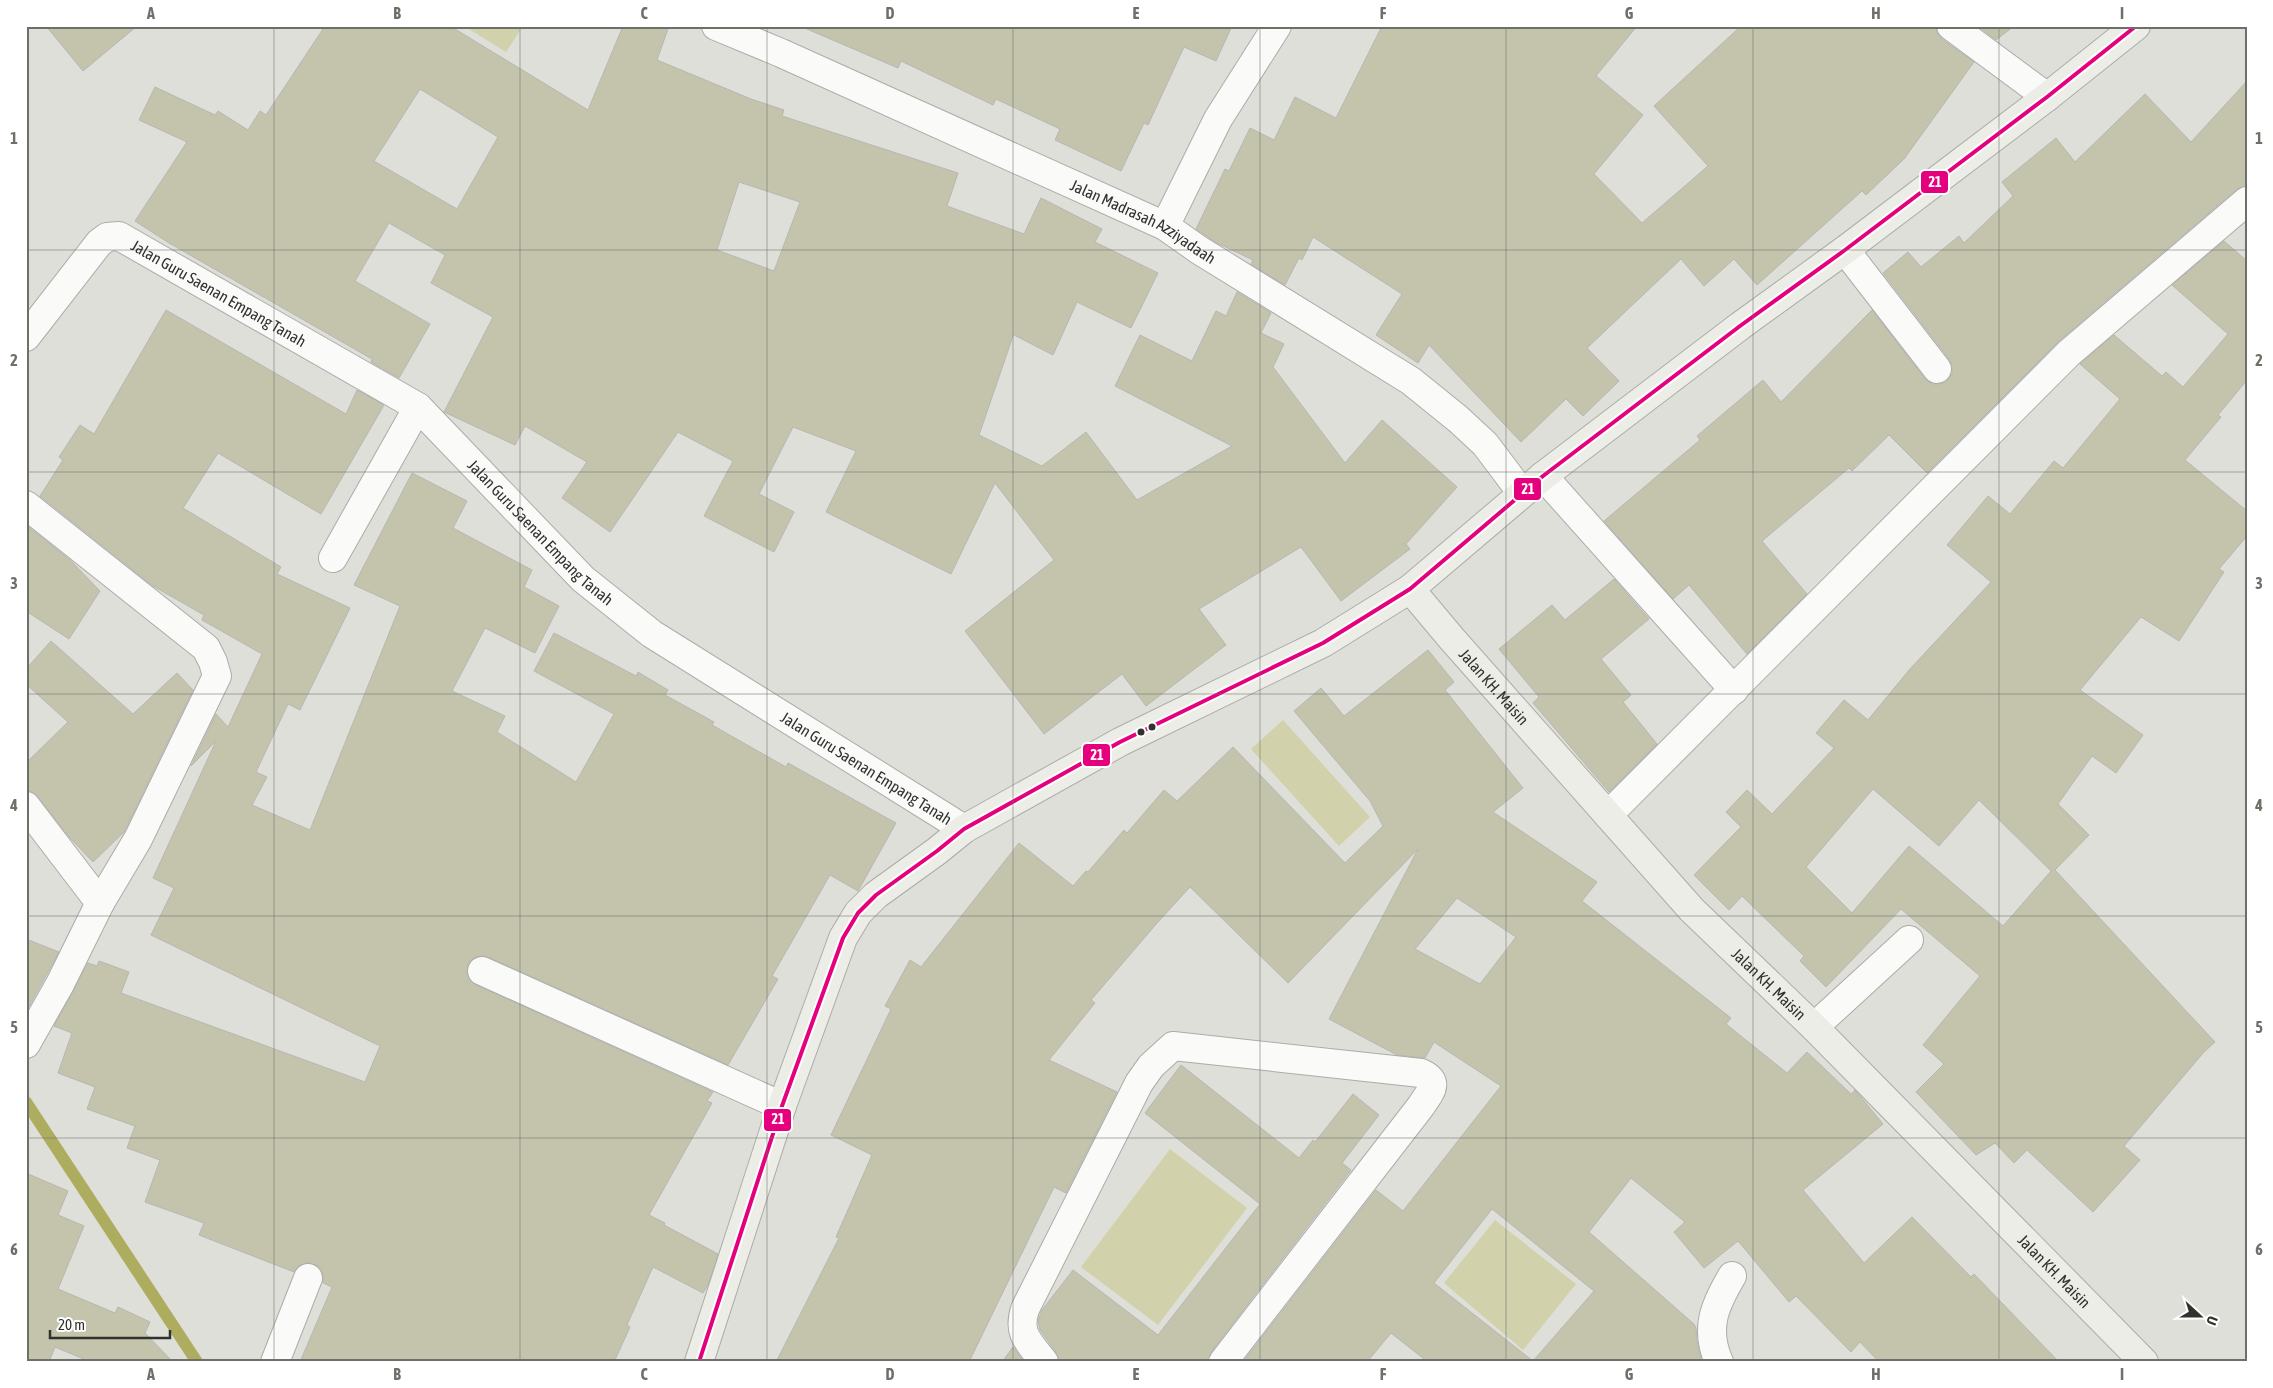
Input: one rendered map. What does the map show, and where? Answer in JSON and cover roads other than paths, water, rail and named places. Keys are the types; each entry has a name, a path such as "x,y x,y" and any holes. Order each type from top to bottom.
{"street":[{"name":"Jalan Madrasah Azziyadaah","path":"716,26 781,53 1164,226 1199,250 1411,380 1458,418 1485,444 1522,493"},
{"path":"1164,226 1218,119 1276,26"},
{"path":"1951,26 2048,97"},
{"path":"699,1362 782,1106 843,938 858,913 876,895 964,829 1120,742 1323,643 1410,589 1543,476 1740,326 1845,250 2048,97 2136,26"},
{"path":"1608,815 2069,354 2247,201"},
{"name":"Jalan Guru Saenan Empang Tanah","path":"28,332 99,243 107,237 119,236 418,407 583,579 652,634 964,829"},
{"path":"1845,250 1937,369"},
{"path":"333,558 418,407"},
{"path":"1543,476 1734,690"},
{"path":"26,505 206,648 214,662 217,676 138,839 100,903 60,984 26,1044"},
{"name":"Jalan KH. Maisin","path":"1410,589 1692,910 1814,1026 2140,1361"},
{"path":"26,806 100,903"},
{"path":"1814,1026 1909,940"},
{"path":"482,971 782,1106"},
{"path":"1044,1362 1022,1332 1022,1319 1025,1308 1139,1083 1151,1066 1173,1046 1421,1073 1430,1077 1433,1082 1432,1089 1421,1106 1223,1362"},
{"path":"1719,1362 1712,1327 1715,1306 1732,1276"},
{"path":"275,1362 308,1278"}],"waterway":[{"path":"26,1102 197,1362"}]}
